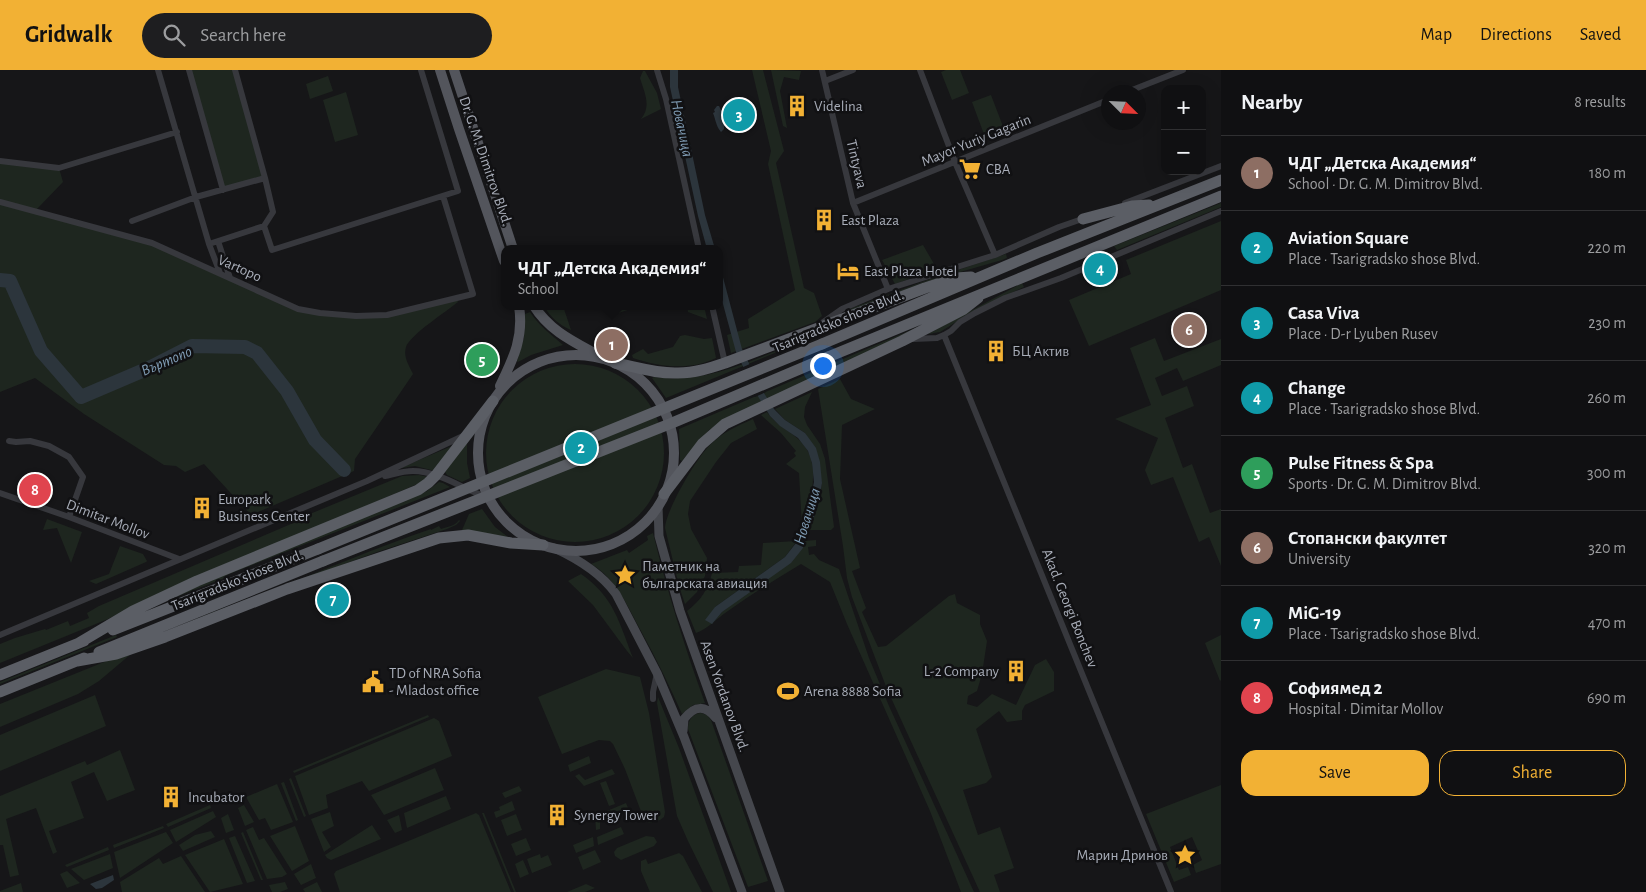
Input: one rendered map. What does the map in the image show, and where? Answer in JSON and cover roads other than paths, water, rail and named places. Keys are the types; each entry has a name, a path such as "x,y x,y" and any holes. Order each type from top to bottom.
{"highway":[{"name":"Tsarigradsko shose Blvd.","path":"1,674 318,549 822,344 981,276 1221,180"},
{"name":"Tsarigradsko shose Blvd.","path":"0,692 323,561 672,423 987,291 1221,196"},
{"path":"1083,219 1132,206 1160,204"},
{"path":"615,363 661,372 697,371 725,364 956,278 981,276"},
{"path":"664,494 702,444 725,424 964,310 987,291"},
{"path":"79,643 133,611 206,578 418,490 436,475 495,398"},
{"path":"77,661 116,654 165,637 287,589 439,538 468,535 549,547"}],"main road":[{"name":"Dr. G. M. Dimitrov Blvd.","path":"440,70 501,252"},
{"name":"Dr. G. M. Dimitrov Blvd.","path":"454,70 512,245"},
{"path":"519,310 521,328 516,352 482,424 478,449 480,474 489,498 499,514 520,534 578,560 610,585 616,594 657,673 684,737 742,892"},
{"path":"537,310 549,325 562,335 632,372 647,385 659,400 668,418 674,456 671,476 658,506 640,526 627,536 612,544 588,550 571,551 549,547"},
{"path":"495,398 515,376 526,368 551,358 577,354 604,358"},
{"name":"Asen Yordanov Blvd.","path":"658,506 658,536 675,592 780,892"},
{"path":"684,737 684,719 694,709 701,708 707,710 719,722"}],"street":[{"path":"158,70 209,244 220,273"},
{"path":"189,70 223,190"},
{"path":"209,244 264,226 273,212 235,70"},
{"path":"264,226 272,250 458,191 421,70"},
{"path":"657,70 666,99 698,245"},
{"name":"Tintyava","path":"822,70 853,203 888,289"},
{"path":"825,80 853,70"},
{"path":"920,70 954,162 995,256"},
{"path":"1145,85 1183,70"},
{"name":"Mayor Yuriy Gagarin","path":"853,203 1101,103"},
{"path":"0,161 59,168 177,132"},
{"name":"Tsarigradsko shose Blvd.","path":"813,330 842,309 888,289 995,256 1059,227 1221,166"},
{"path":"132,221 196,197 265,178"},
{"name":"Vartopo","path":"0,202 152,243 298,309 320,314 356,316 387,315 473,294 443,196"},
{"path":"902,341 921,337 937,338 951,332 960,322 975,313 1006,298 1070,274 1221,211"},
{"path":"218,241 230,278"},
{"path":"713,310 725,364"},
{"name":"Akad. Georgi Bonchev","path":"944,335 1171,892"},
{"path":"0,636 374,478 466,434"},
{"path":"9,441 30,441 49,446 69,457 83,476 69,517"},
{"path":"374,478 412,471 436,475 489,498"},
{"name":"Dimitar Mollov","path":"0,493 179,559"},
{"path":"654,699 653,692 657,673"}],"water":[{"name":"Новачица","path":"670,70 678,70 678,87 705,215 714,245 706,245 670,87"},
{"path":"717,106 719,106 724,116 725,126 721,132 713,113"},
{"name":"Новачица","path":"723,277 742,349 762,390 774,409 785,420 805,433 816,448 820,462 822,483 818,505 803,548 791,563 722,612 712,624 705,620 715,607 785,557 796,543 810,502 814,482 812,463 808,451 798,438 780,426 770,416 756,393 736,352 723,304"},
{"path":"113,875 114,880 102,888 96,889 90,884"}],"waterway":[{"name":"Въртопо","path":"0,280 10,281 41,351 81,397 149,368 192,346 245,347 257,353 287,391 315,440 344,470"}],"place":[{"name":"Videlina","path":"797,106"},
{"name":"Casa Viva","path":"739,115"},
{"name":"CBA","path":"970,169"},
{"name":"East Plaza","path":"824,220"},
{"name":"Change","path":"1100,269"},
{"name":"East Plaza Hotel","path":"848,271"},
{"name":"Стопански факултет","path":"1189,330"},
{"name":"ЧДГ „Детска Академия“","path":"612,345"},
{"name":"БЦ Актив","path":"996,351"},
{"name":"Pulse Fitness & Spa","path":"482,360"},
{"name":"Aviation Square","path":"581,448"},
{"name":"Софиямед 2","path":"35,490"},
{"name":"Europark Business Center","path":"202,508"},
{"name":"Паметник на българската авиация","path":"625,575"},
{"name":"MiG-19","path":"333,600"},
{"name":"L-2 Company","path":"1016,671"},
{"name":"TD of NRA Sofia - Mladost office","path":"373,682"},
{"name":"Arena 8888 Sofia","path":"788,691"},
{"name":"Incubator","path":"171,797"},
{"name":"Synergy Tower","path":"557,815"},
{"name":"Марин Дринов","path":"1185,855"}]}
